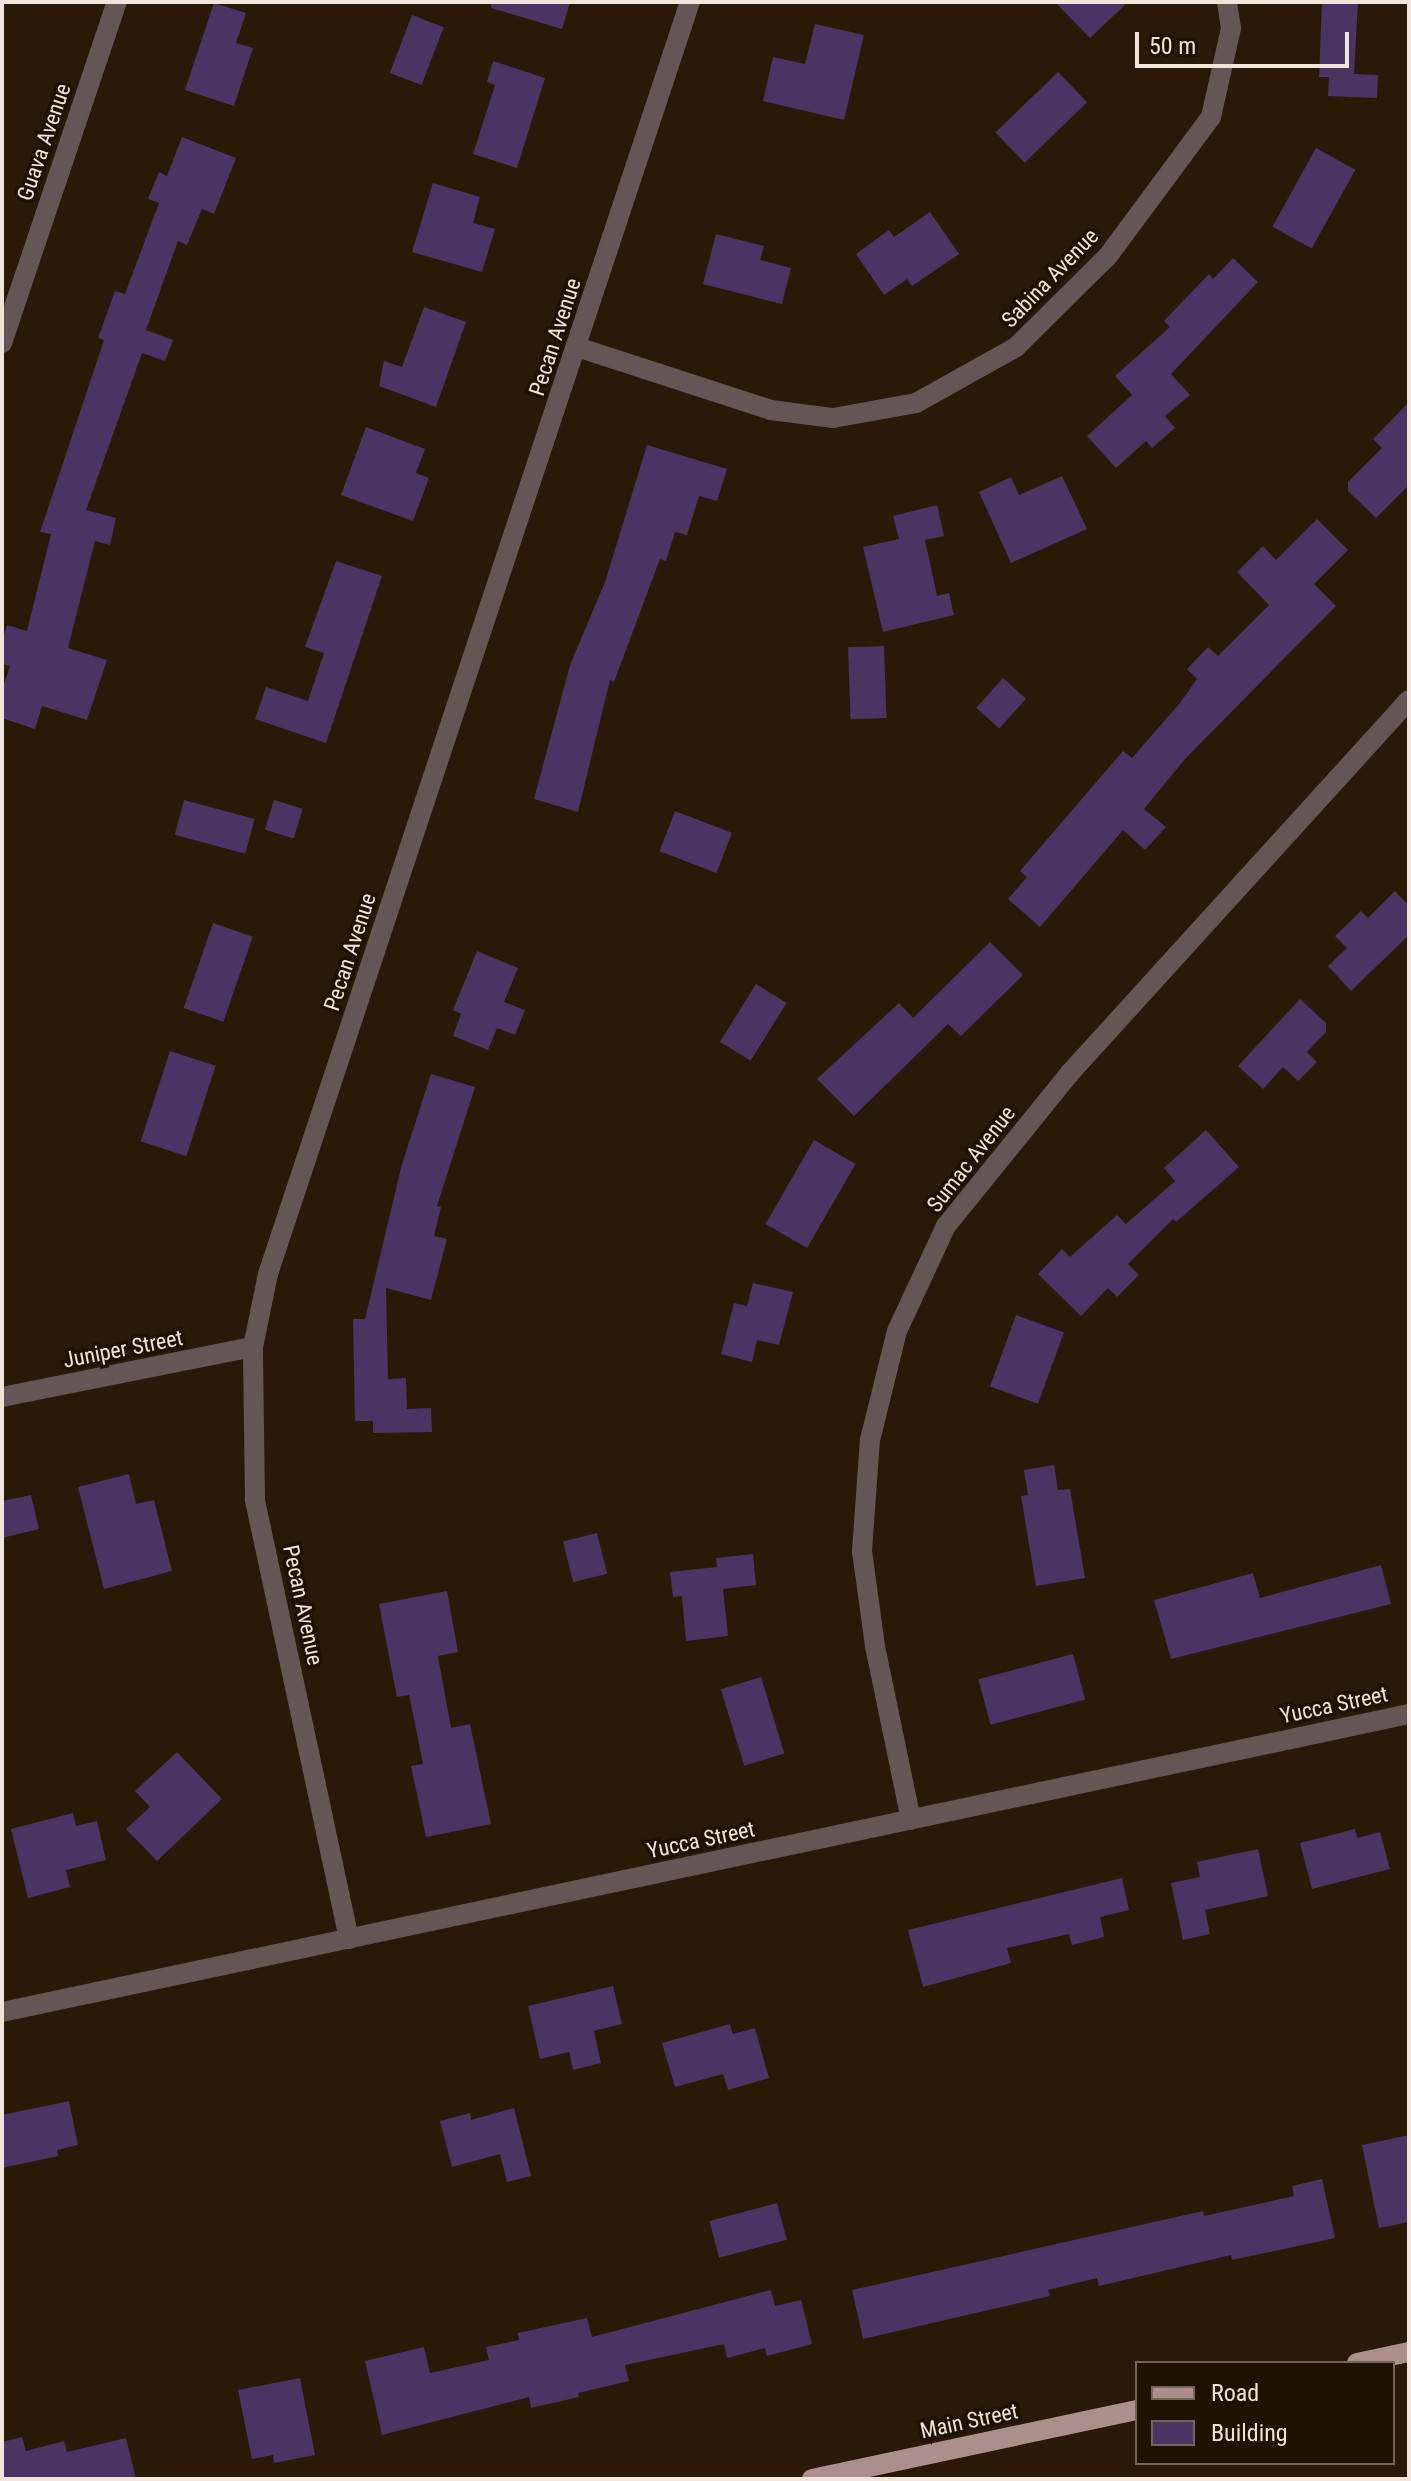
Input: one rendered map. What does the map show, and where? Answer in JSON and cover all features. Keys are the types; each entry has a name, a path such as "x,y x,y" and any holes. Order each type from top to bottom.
{"main road":[{"path":"1366,2361 1409,2352"},
{"name":"Main Street","path":"817,2478 1135,2410"}],"street":[{"name":"Guava Avenue","path":"2,343 117,2"},
{"name":"Pecan Avenue","path":"349,1939 255,1499 253,1347 268,1274 690,2"},
{"name":"Sabina Avenue","path":"577,347 771,410 833,418 916,403 1016,347 1108,256 1211,117 1231,28 1227,2"},
{"name":"Sumac Avenue","path":"911,1820 875,1646 862,1551 870,1440 897,1331 946,1226 1069,1074 1409,700"},
{"name":"Juniper Street","path":"2,1397 253,1347"},
{"name":"Yucca Street","path":"2,2012 1409,1714"}],"building":[{"path":"491,2 570,2 562,29 491,8"},
{"path":"1055,2 1128,2 1090,38"},
{"path":"1322,2 1358,2 1354,74 1378,75 1377,98 1328,96 1329,77 1319,77"},
{"path":"214,3 246,13 236,43 253,48 234,106 185,90"},
{"path":"412,15 444,27 422,85 390,73"},
{"path":"815,24 864,35 844,120 763,101 773,57 805,64"},
{"path":"493,61 545,78 517,168 473,154 495,85 487,82"},
{"path":"1058,72 1087,102 1025,163 995,132"},
{"path":"182,137 236,158 214,214 202,209 187,245 178,241 146,330 173,340 165,361 142,353 86,510 116,518 110,545 95,541 68,648 107,660 87,720 42,706 35,729 2,718 2,690 10,666 2,664 2,640 7,625 27,631 51,534 40,532 104,340 98,338 115,291 125,294 159,203 148,199 159,172 167,176"},
{"path":"1316,148 1355,170 1312,249 1272,227"},
{"path":"433,183 480,197 473,223 495,229 482,272 412,252"},
{"path":"930,212 959,254 912,286 907,279 884,295 856,254 889,230 894,237"},
{"path":"716,234 764,246 760,260 791,268 782,304 703,284"},
{"path":"1233,258 1258,282 1171,374 1190,395 1165,416 1175,428 1152,448 1146,441 1116,468 1087,436 1132,395 1115,376 1170,327 1164,321 1209,274 1213,279"},
{"path":"424,307 466,322 436,407 379,386 384,361 402,367"},
{"path":"1409,402 1409,485 1376,518 1348,491 1348,482 1382,448 1373,439"},
{"path":"366,427 425,449 416,473 429,478 413,521 341,495"},
{"path":"647,445 727,469 717,501 699,496 687,535 675,532 666,561 660,559 614,682 610,680 578,812 534,799 570,665 605,582"},
{"path":"1062,476 1087,529 1011,563 979,492 1011,477 1019,495"},
{"path":"937,505 944,536 925,540 937,596 949,593 954,615 883,632 863,547 899,539 893,516"},
{"path":"1317,519 1348,550 1314,584 1336,606 1185,759 1144,809 1166,827 1145,850 1123,830 1040,927 1008,899 1027,877 1020,871 1123,751 1132,758 1180,703 1197,679 1187,669 1208,647 1218,656 1269,605 1237,572 1263,546 1276,560"},
{"path":"336,561 382,576 326,743 255,719 266,687 308,701 324,653 305,647"},
{"path":"884,646 887,718 851,719 848,647"},
{"path":"1003,678 1026,699 999,728 976,708"},
{"path":"184,800 255,819 245,854 175,835"},
{"path":"274,800 303,809 294,838 265,830"},
{"path":"675,811 732,833 717,873 660,851"},
{"path":"1395,891 1409,906 1409,935 1351,991 1328,966 1347,948 1335,936 1361,911 1368,918"},
{"path":"213,923 253,937 223,1022 184,1008"},
{"path":"990,942 1023,975 961,1036 948,1024 854,1116 817,1079 899,1003 913,1018"},
{"path":"477,951 518,968 504,1002 525,1010 515,1035 497,1028 488,1050 453,1036 461,1014 453,1010"},
{"path":"756,984 787,1003 750,1061 720,1042"},
{"path":"1300,999 1326,1023 1326,1032 1307,1052 1317,1062 1298,1081 1283,1067 1263,1089 1238,1066"},
{"path":"170,1051 216,1066 186,1156 141,1141"},
{"path":"431,1074 475,1087 437,1206 441,1207 434,1236 447,1239 431,1300 386,1288 388,1379 406,1378 407,1409 431,1408 432,1432 373,1433 373,1421 355,1421 353,1319 365,1319 402,1164"},
{"path":"1206,1130 1239,1167 1176,1222 1173,1219 1128,1264 1139,1275 1117,1297 1108,1288 1081,1316 1038,1274 1062,1249 1070,1257 1117,1215 1126,1224 1175,1181 1164,1168"},
{"path":"814,1140 856,1164 807,1248 766,1224"},
{"path":"753,1283 793,1292 779,1345 757,1340 752,1362 721,1354 734,1303 747,1306"},
{"path":"1016,1315 1064,1332 1038,1404 990,1386"},
{"path":"1054,1465 1058,1490 1070,1489 1085,1578 1036,1586 1021,1496 1028,1495 1024,1470"},
{"path":"129,1474 136,1504 154,1500 172,1571 104,1589 78,1487"},
{"path":"31,1495 39,1529 2,1538 2,1501"},
{"path":"597,1533 607,1574 573,1582 563,1541"},
{"path":"753,1554 756,1585 723,1589 728,1636 686,1641 682,1596 673,1597 670,1572 717,1567 716,1558"},
{"path":"1381,1565 1391,1604 1171,1659 1154,1600 1253,1573 1260,1598"},
{"path":"447,1591 458,1652 438,1656 451,1728 470,1724 491,1824 426,1837 411,1766 423,1764 409,1695 397,1697 379,1604"},
{"path":"1073,1654 1085,1699 991,1725 978,1679"},
{"path":"761,1677 784,1754 744,1766 721,1689"},
{"path":"177,1752 222,1799 157,1861 126,1829 150,1807 135,1791"},
{"path":"73,1813 76,1826 97,1821 106,1860 66,1870 70,1887 28,1898 11,1829"},
{"path":"1355,1829 1357,1838 1380,1832 1390,1869 1312,1889 1300,1843"},
{"path":"1258,1849 1268,1896 1205,1910 1210,1934 1183,1940 1171,1883 1200,1877 1197,1862"},
{"path":"1122,1878 1129,1910 1100,1917 1104,1937 1072,1945 1069,1934 1007,1948 1011,1963 923,1987 908,1930"},
{"path":"613,1986 622,2024 594,2031 601,2063 573,2070 569,2052 540,2059 528,2006"},
{"path":"730,2024 733,2034 755,2028 769,2078 728,2090 723,2074 675,2087 662,2043"},
{"path":"69,2101 78,2145 57,2150 58,2156 2,2168 2,2115"},
{"path":"514,2108 531,2176 507,2182 500,2154 452,2167 440,2121 470,2113 471,2120"},
{"path":"1409,2135 1409,2222 1379,2228 1362,2145"},
{"path":"1322,2179 1335,2238 1232,2260 1231,2255 1099,2286 1097,2278 1048,2290 1050,2296 863,2339 852,2290 1203,2211 1204,2216 1294,2196 1292,2186"},
{"path":"777,2203 787,2240 719,2258 709,2221"},
{"path":"771,2290 775,2306 801,2300 812,2344 767,2356 765,2348 727,2358 724,2344 625,2365 629,2381 578,2393 579,2397 531,2408 529,2397 382,2435 365,2361 424,2347 430,2373 489,2360 486,2347 519,2340 518,2333 587,2318 592,2337"},
{"path":"300,2378 315,2455 274,2463 273,2455 252,2459 238,2390"},
{"path":"22,2437 26,2451 64,2441 67,2452 126,2438 136,2479 2,2479 2,2442"}]}
